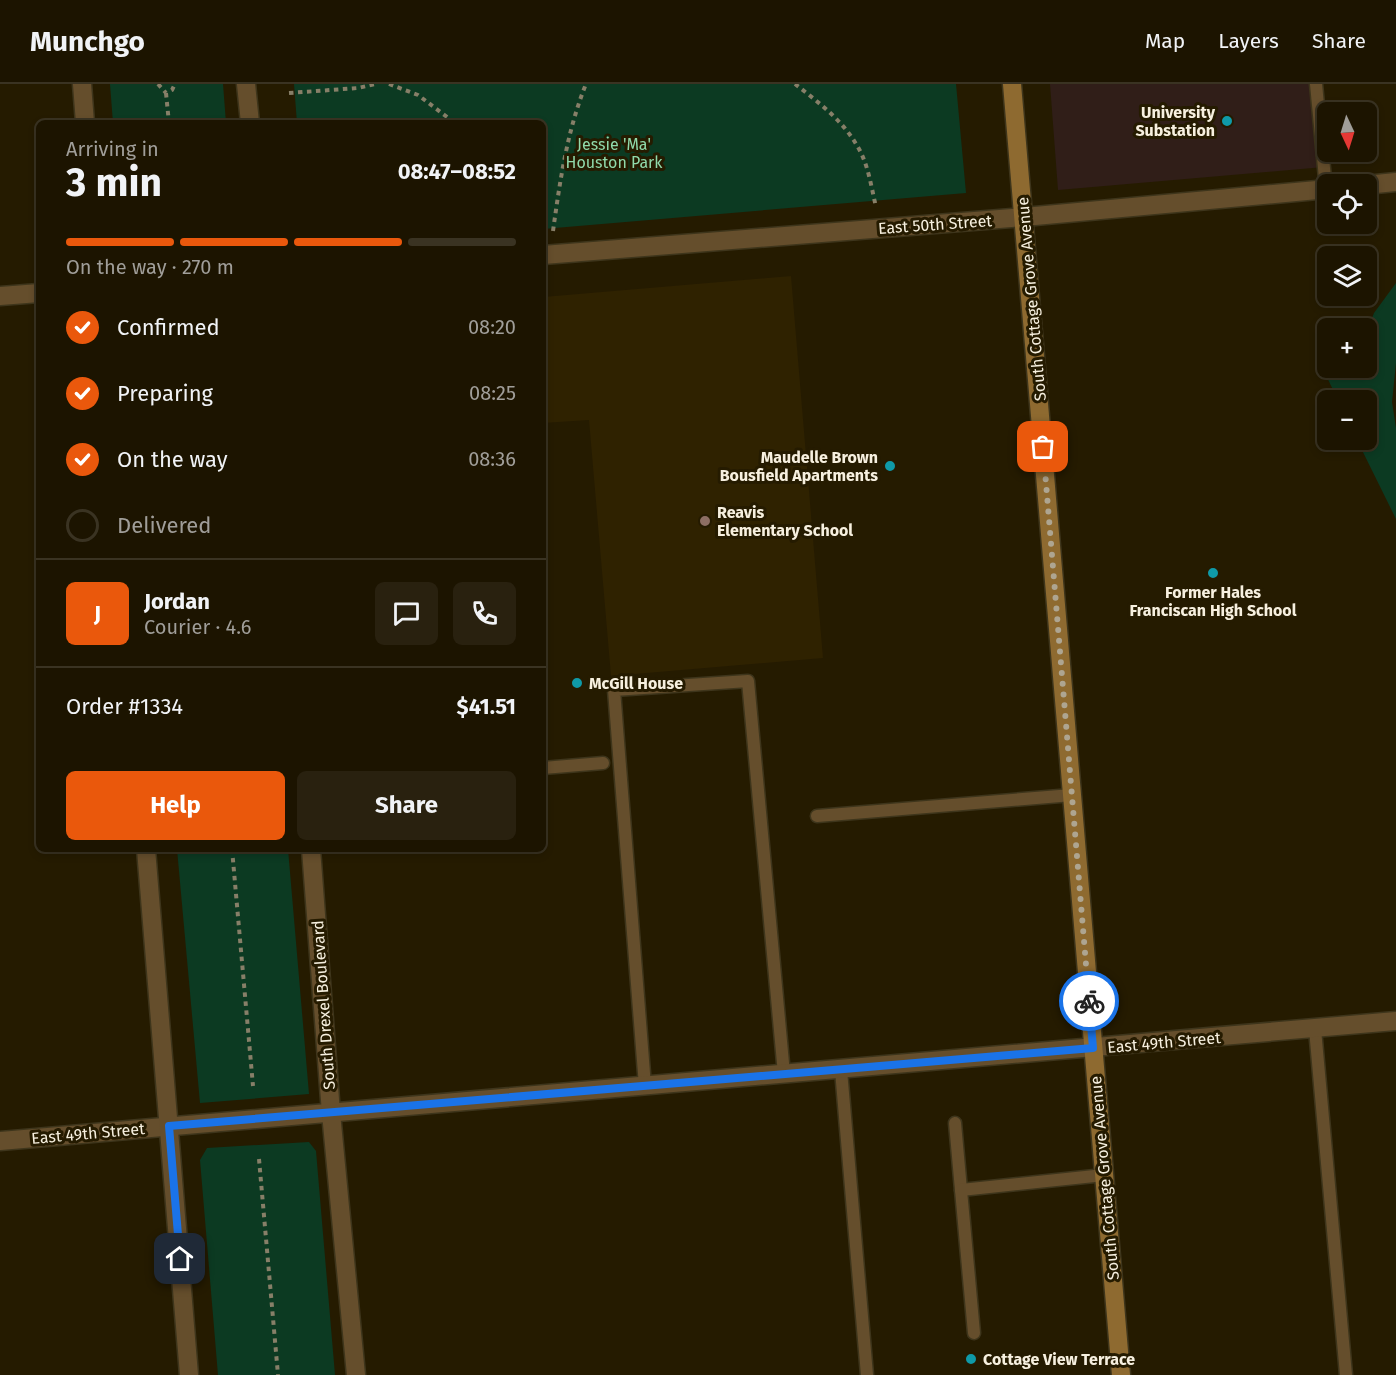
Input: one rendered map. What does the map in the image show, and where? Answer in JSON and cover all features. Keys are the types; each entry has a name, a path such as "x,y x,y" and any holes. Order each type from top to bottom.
{"main road":[{"name":"South Cottage Grove Avenue","path":"1012,84 1121,1375"}],"street":[{"path":"82,84 85,120"},
{"path":"246,84 250,120"},
{"path":"1377,184 1396,183"},
{"name":"East 50th Street","path":"546,255 1024,217 1317,190"},
{"path":"0,296 36,293"},
{"path":"146,852 189,1375"},
{"name":"South Drexel Boulevard","path":"311,852 331,1113 356,1375"},
{"name":"East 49th Street","path":"0,1141 1396,1021"}],"lane":[{"path":"1316,84 1325,174"},
{"path":"645,1086 614,690 748,681 784,1074"},
{"path":"546,768 603,763"},
{"path":"817,816 1071,795"},
{"path":"1315,1029 1346,1375"},
{"path":"841,1070 867,1375"},
{"path":"955,1123 974,1333"},
{"path":"961,1190 1104,1175"}],"path":[{"path":"158,84 166,93 169,120"},
{"path":"166,93 172,90 175,84"},
{"path":"289,93 358,88 375,84"},
{"path":"389,84 418,95 450,120"},
{"path":"546,255 561,171 572,125 586,84"},
{"path":"795,84 842,124 857,145 868,173 877,211 878,228"},
{"path":"232,852 253,1086"},
{"path":"259,1159 278,1375"}],"shaded area":[{"path":"1050,84 1316,84 1317,162 1324,162 1324,167 1058,190"},
{"name":"Reavis Elementary School","path":"791,276 823,658 611,676 589,420 546,423 546,297"}],"green space":[{"path":"110,84 223,84 226,120 113,120"},
{"name":"Jessie 'Ma' Houston Park","path":"294,84 956,84 966,193 546,229 546,120 297,120"},
{"path":"1396,283 1396,363 1392,402 1396,428 1396,519 1362,450 1377,450 1377,390 1333,390 1327,378 1377,378 1377,318 1372,318"},
{"path":"177,852 288,852 309,1094 200,1103"},
{"path":"309,1142 316,1151 335,1375 218,1375 200,1160 207,1148"}],"way so far":[{"path":"1043,447 1089,1001"}],"place":[{"name":"University Substation","path":"1227,121"},
{"name":"Maudelle Brown Bousfield Apartments","path":"890,466"},
{"name":"Reavis Elementary School","path":"705,521"},
{"name":"Former Hales Franciscan High School","path":"1213,573"},
{"name":"McGill House","path":"577,683"},
{"name":"Cottage View Terrace","path":"971,1359"}],"route":[{"path":"180,1259 169,1126 1093,1048 1089,1001"}]}
